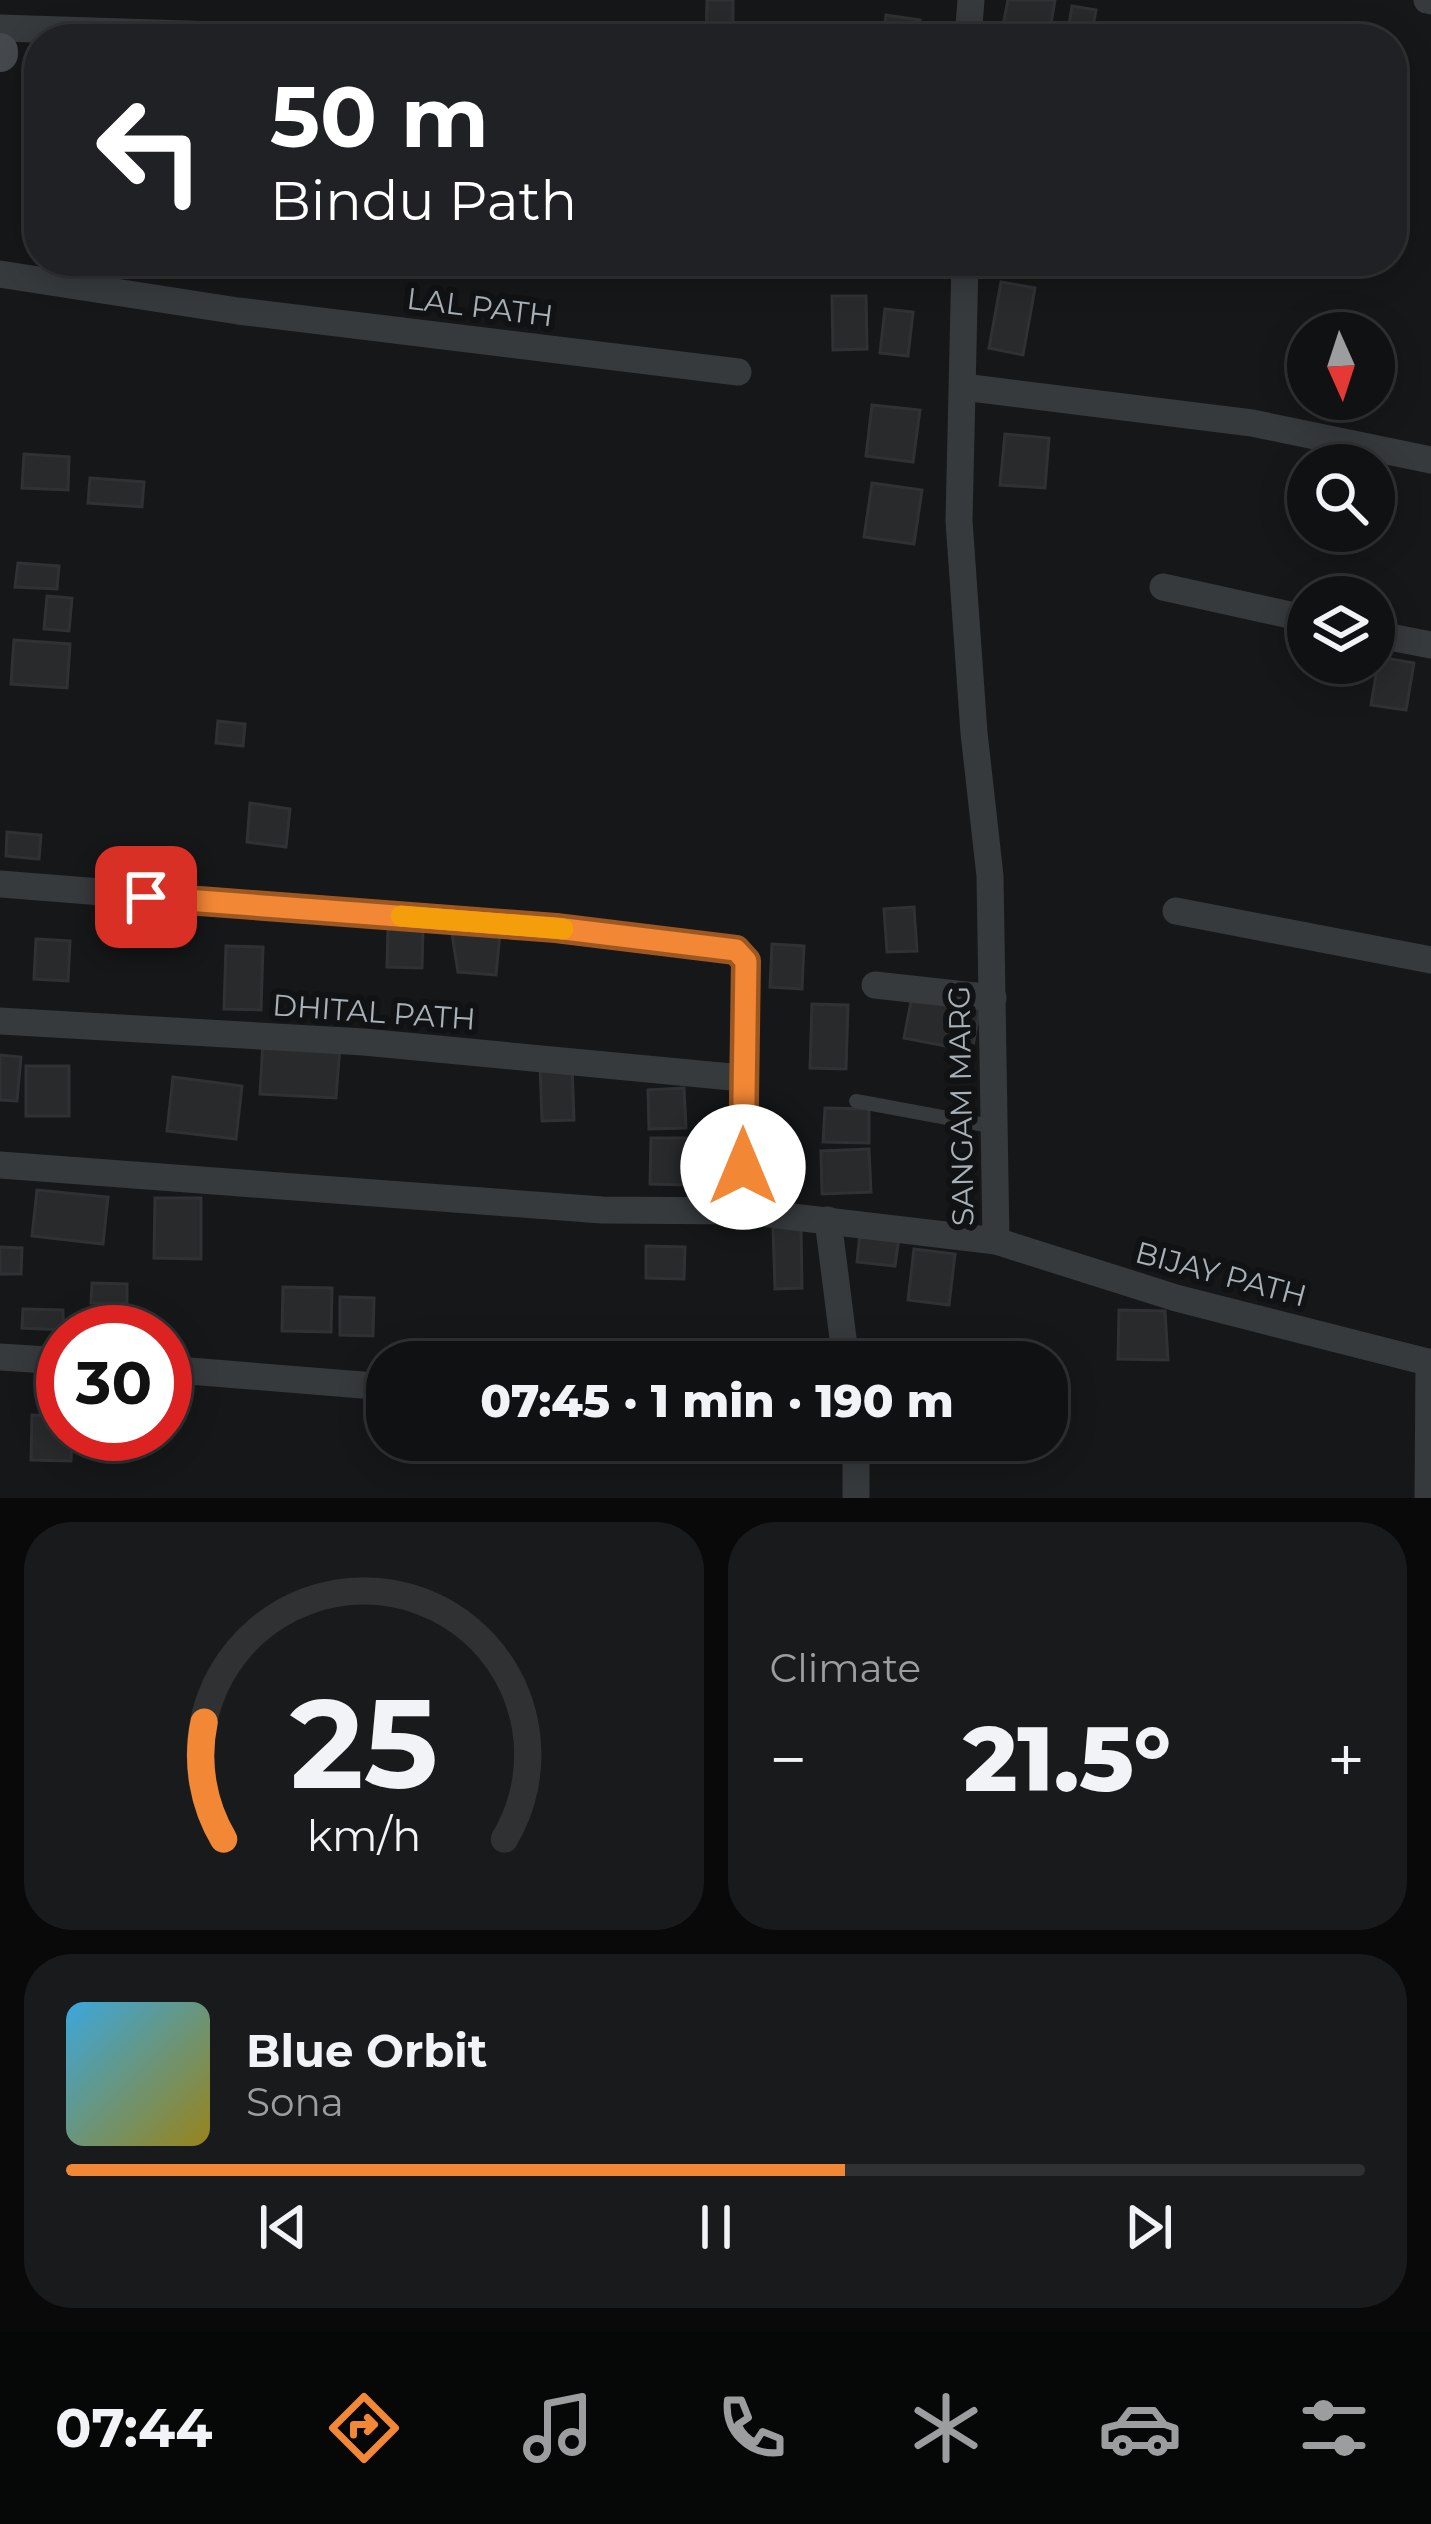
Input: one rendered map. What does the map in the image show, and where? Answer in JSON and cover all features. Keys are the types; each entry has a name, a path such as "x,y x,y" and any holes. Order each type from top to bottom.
{"street":[{"name":"LAL PATH","path":"0,274 238,311 738,372"},
{"name":"SANGAM MARG","path":"0,1165 602,1210 743,1211 996,1241 990,876 959,521 965,276"},
{"path":"964,387 1252,423 1431,460"},
{"path":"1163,587 1287,615"},
{"path":"1395,638 1431,645"},
{"path":"0,884 556,928 736,950 746,961 743,1211"},
{"path":"1176,911 1431,960"},
{"path":"874,985 993,998"},
{"name":"DHITAL PATH","path":"0,1021 364,1042 742,1078"},
{"path":"828,1220 843,1341"},
{"name":"BIJAY PATH","path":"996,1241 1176,1298 1430,1362"},
{"path":"0,1357 36,1359"},
{"path":"1428,1498 1430,1362"},
{"path":"192,1371 366,1385"},
{"path":"856,1461 856,1498"}],"lane":[{"path":"856,1101 996,1127"}],"building":[{"path":"707,0 733,0 733,24 706,24"},
{"path":"1008,0 1055,0 1051,24 1003,24"},
{"path":"1072,6 1096,10 1094,24 1069,24"},
{"path":"886,15 920,20 919,24 885,24"},
{"path":"1001,282 1035,288 1023,355 989,348"},
{"path":"832,296 866,296 867,349 833,350"},
{"path":"885,309 913,312 908,356 880,353"},
{"path":"872,405 920,410 913,462 866,456"},
{"path":"1005,434 1049,438 1045,488 1000,485"},
{"path":"24,454 69,457 68,490 22,488"},
{"path":"90,478 144,482 142,507 88,503"},
{"path":"872,483 922,490 914,544 864,537"},
{"path":"18,563 59,566 57,589 15,587"},
{"path":"47,596 72,598 69,631 44,629"},
{"path":"14,640 70,644 67,688 11,684"},
{"path":"1395,660 1414,663 1406,710 1371,705 1374,684 1395,684"},
{"path":"218,721 245,724 243,746 216,743"},
{"path":"250,803 290,809 286,847 247,842"},
{"path":"7,832 41,835 39,859 6,856"},
{"path":"185,907 186,933 146,934 146,909"},
{"path":"914,907 917,951 887,952 884,909"},
{"path":"388,927 423,928 422,968 387,967"},
{"path":"451,928 500,933 496,975 458,972"},
{"path":"36,939 70,941 68,981 34,979"},
{"path":"772,944 804,946 802,989 770,987"},
{"path":"226,946 263,947 261,1010 224,1009"},
{"path":"912,996 980,1009 972,1051 904,1038"},
{"path":"812,1004 848,1005 846,1069 810,1068"},
{"path":"263,1041 340,1046 336,1098 260,1094"},
{"path":"0,1055 21,1057 17,1101 0,1100"},
{"path":"572,1065 574,1120 542,1121 540,1066"},
{"path":"26,1066 69,1066 69,1116 26,1116"},
{"path":"173,1077 242,1086 236,1139 167,1131"},
{"path":"684,1088 686,1128 649,1129 648,1090"},
{"path":"825,1108 869,1109 869,1143 823,1142"},
{"path":"651,1138 689,1138 688,1185 650,1184"},
{"path":"869,1149 871,1192 822,1194 821,1151"},
{"path":"37,1190 108,1197 103,1244 32,1236"},
{"path":"155,1198 201,1198 201,1259 154,1258"},
{"path":"773,1226 801,1226 802,1288 775,1289"},
{"path":"860,1233 899,1238 895,1266 857,1262"},
{"path":"646,1246 685,1247 684,1279 646,1278"},
{"path":"0,1247 22,1248 21,1274 0,1274"},
{"path":"914,1249 955,1254 949,1305 908,1300"},
{"path":"92,1283 127,1284 127,1304 91,1303"},
{"path":"283,1287 332,1288 331,1332 282,1331"},
{"path":"340,1297 374,1298 373,1336 340,1335"},
{"path":"23,1309 36,1309 36,1329 22,1328"},
{"path":"1119,1310 1165,1311 1168,1360 1118,1359"},
{"path":"32,1415 36,1415 36,1460 31,1460"}],"slow traffic":[{"path":"401,916 563,929"}],"route":[{"path":"146,897 556,928 736,950 746,961 743,1167"}]}
